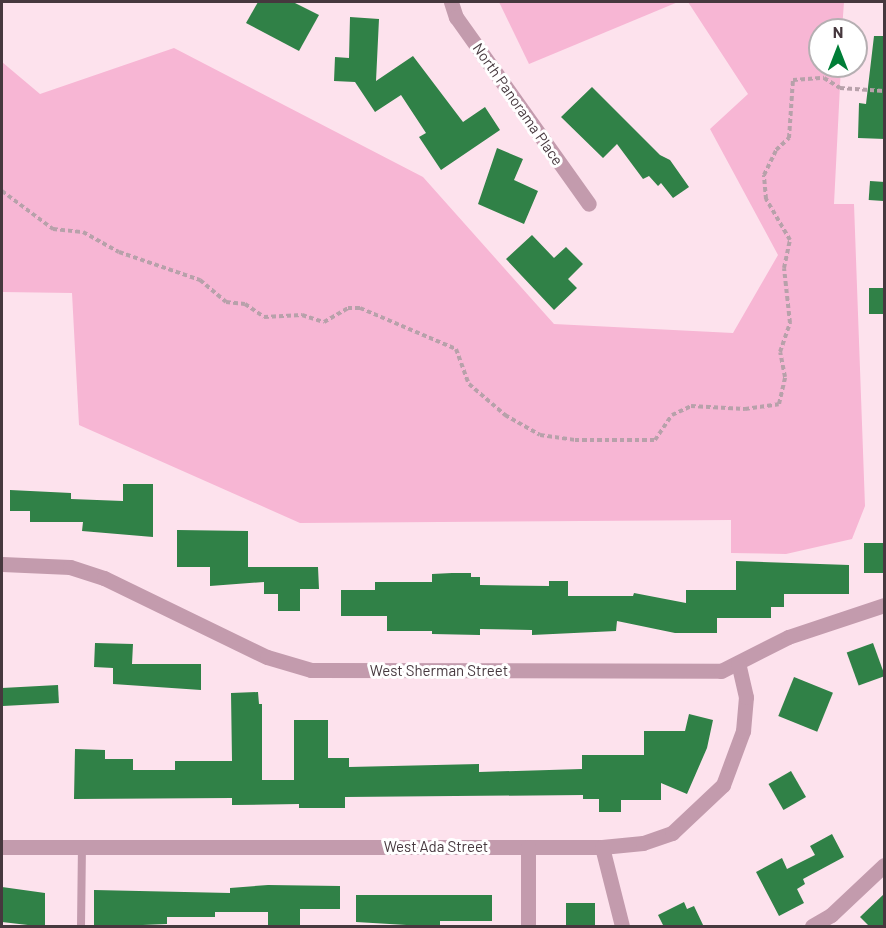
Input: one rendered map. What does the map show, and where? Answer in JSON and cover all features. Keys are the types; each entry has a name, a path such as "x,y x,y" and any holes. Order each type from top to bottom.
{"street":[{"name":"North Panorama Place","path":"451,2 456,17 589,204"},
{"name":"West Sherman Street","path":"2,564 70,567 104,578 267,657 311,670 721,671 788,637 885,605"},
{"name":"West Ada Street","path":"2,847 602,847 643,843 672,833 723,785 743,731 746,697 738,663"},
{"path":"528,847 528,927"},
{"path":"602,847 622,927"},
{"path":"812,927 831,915 885,865"}],"lane":[{"path":"81,927 82,847"}],"path":[{"path":"2,191 52,229 83,232 119,252 200,280 226,302 244,304 264,317 302,315 324,322 348,308 360,308 456,350 469,384 505,415 540,435 575,440 655,441 672,415 691,405 745,409 779,404 785,377 780,352 790,323 784,268 790,240 766,199 764,175 776,150 789,138 793,80 824,78 840,88 885,91"}],"shaded area":[{"path":"499,2 678,2 529,64"},
{"path":"688,2 844,2 843,18 808,18 808,78 840,78 834,204 854,204 865,506 852,539 786,554 731,553 731,520 300,523 79,425 72,293 2,292 2,62 40,94 174,48 423,177 554,324 733,333 778,255 710,129 748,94"}],"building":[{"path":"258,2 293,2 319,15 299,51 246,23"},
{"path":"350,17 379,19 376,81 413,56 463,122 485,107 500,130 441,170 419,137 426,133 401,95 375,112 355,82 334,81 335,57 349,58"},
{"path":"874,36 885,36 885,139 858,138 859,103 866,104"},
{"path":"592,87 660,155 670,160 689,187 673,198 661,183 658,186 649,176 643,179 617,144 603,158 561,117"},
{"path":"497,148 523,159 514,180 538,191 524,224 478,204"},
{"path":"870,181 884,182 884,201 869,200"},
{"path":"532,235 554,258 566,247 583,264 568,279 577,288 554,310 506,259"},
{"path":"869,288 884,288 884,314 869,314"},
{"path":"123,484 153,484 153,537 82,531 83,522 30,522 30,511 10,511 10,490 71,493 71,499 123,501"},
{"path":"177,530 248,531 248,567 318,567 319,589 300,589 300,611 278,611 278,594 264,594 264,582 210,586 210,567 177,567"},
{"path":"864,543 884,543 884,573 864,573"},
{"path":"736,561 849,565 849,594 784,594 784,607 771,607 771,618 717,618 717,633 675,633 617,621 616,631 532,635 532,630 480,629 480,635 432,634 432,631 387,631 387,616 341,616 341,590 375,590 375,582 432,582 432,574 452,573 471,573 471,577 480,577 480,585 549,586 549,581 568,581 568,596 633,596 634,593 686,603 686,590 736,590"},
{"path":"95,643 133,644 132,664 201,664 201,690 113,684 113,668 94,667"},
{"path":"873,643 884,676 859,685 847,653"},
{"path":"794,677 833,693 817,732 778,716"},
{"path":"58,685 59,703 3,706 2,688"},
{"path":"258,692 259,704 262,704 262,780 294,780 294,720 328,720 328,758 349,758 349,767 479,764 479,772 582,769 582,755 644,755 644,731 685,731 689,714 713,720 707,748 687,794 661,783 661,800 621,800 621,812 599,812 599,799 583,799 583,795 345,797 345,808 299,808 299,804 232,805 232,798 74,799 75,749 105,750 105,759 133,759 133,770 175,770 175,761 232,761 231,693"},
{"path":"791,771 806,797 783,810 768,784"},
{"path":"832,834 844,857 803,879 805,884 797,889 804,903 779,916 756,872 782,858 787,869 815,855 810,846"},
{"path":"268,885 340,886 340,909 300,909 300,927 268,927 268,912 215,912 215,917 167,917 167,924 94,927 94,890 230,893 230,888"},
{"path":"2,887 45,893 45,927 2,922"},
{"path":"885,893 885,927 870,927 860,917"},
{"path":"356,895 492,895 492,921 440,921 440,927 356,922"},
{"path":"684,902 687,909 694,906 704,927 664,927 658,915"},
{"path":"566,903 595,903 595,926 566,926"}]}
